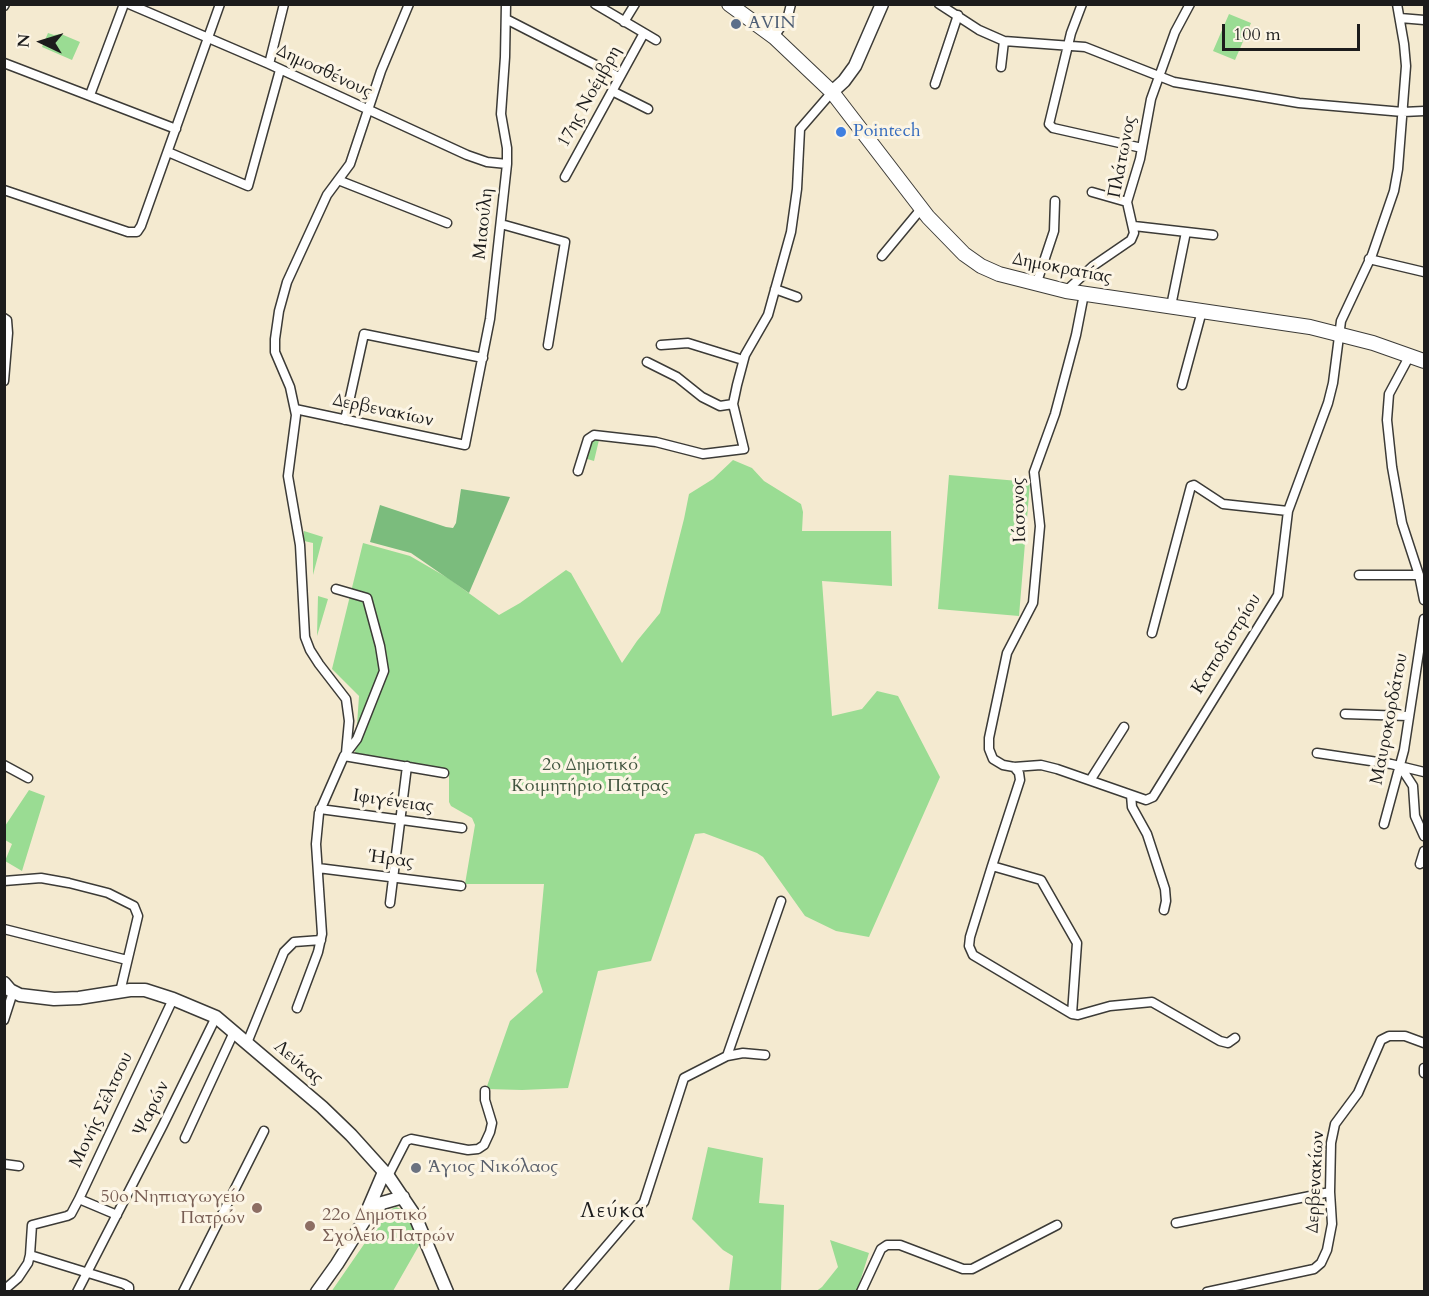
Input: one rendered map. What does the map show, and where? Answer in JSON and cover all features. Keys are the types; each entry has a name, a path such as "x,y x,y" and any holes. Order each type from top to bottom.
{"main road":[{"path":"832,92 855,66 882,4"},
{"name":"Δημοκρατίας","path":"733,6 774,37 832,92 921,209 972,261 999,274 1036,285 1340,334 1425,361"},
{"name":"Λεύκας","path":"9,988 34,997 61,999 145,990 216,1017 339,1123 386,1174 403,1197 421,1229 447,1292"},
{"path":"317,1292 364,1221 386,1174"},
{"path":"364,1221 382,1203 403,1197"}],"street":[{"name":"Δημοσθένους","path":"127,4 269,64 467,155 487,162 507,164"},
{"path":"90,95 127,4"},
{"path":"4,190 128,232 137,232 220,4"},
{"path":"269,64 284,4"},
{"path":"345,755 349,721 348,703 313,655 305,633 300,544 288,476 295,410 290,387 275,352 276,327 288,278 327,195 350,164 386,59 409,4"},
{"name":"Μιαούλη","path":"465,445 491,309 507,164 507,148 501,114 506,4"},
{"path":"595,4 656,40"},
{"name":"17ης Νοέμβρη","path":"624,21 635,4"},
{"path":"774,37 788,16 791,4"},
{"path":"939,4 979,30 1004,41 1085,46 1174,82 1275,100 1404,112 1425,111"},
{"path":"1082,4 1074,23 1049,124 1053,128 1142,148"},
{"name":"Πλάτωνος","path":"1134,226 1127,202 1142,148 1148,113 1175,32 1191,4"},
{"name":"Καποδιστρίου","path":"993,759 1003,765 1014,767 1041,765 1146,800 1153,797 1278,595 1288,512 1328,403 1344,312 1370,260 1394,191 1404,112 1406,56 1397,4"},
{"path":"935,84 958,15"},
{"path":"1400,18 1425,20"},
{"path":"506,19 619,77"},
{"name":"17ης Νοέμβρη","path":"565,177 644,33"},
{"path":"1001,67 1004,41"},
{"path":"4,63 176,129"},
{"path":"168,152 248,186 280,70"},
{"path":"612,91 648,109"},
{"path":"578,471 588,439 594,435 656,442 703,454 744,449 733,404 744,360 768,315 792,232 800,129 832,92"},
{"path":"338,180 447,223"},
{"path":"1092,192 1127,202"},
{"path":"1036,285 1054,231 1055,201"},
{"path":"882,256 921,209"},
{"path":"501,224 565,242 548,345"},
{"path":"1066,291 1093,266 1131,240 1134,226 1213,235"},
{"path":"1171,306 1186,232"},
{"path":"1370,260 1425,272"},
{"path":"775,289 797,297"},
{"name":"Ιάσονος","path":"993,759 988,738 1006,653 1033,603 1040,526 1034,472 1055,414 1076,335 1084,294"},
{"path":"1182,386 1202,311"},
{"path":"4,318 7,320 8,333 4,381"},
{"path":"345,420 364,334 483,358"},
{"path":"661,345 688,343 744,360"},
{"path":"1410,355 1389,394 1387,420 1392,467 1402,523 1425,600"},
{"path":"647,362 677,377 702,397 720,405 733,404"},
{"name":"Δερβενακίων","path":"295,410 465,445"},
{"path":"1152,633 1191,486 1194,485 1223,504 1288,512"},
{"path":"1359,575 1419,575"},
{"path":"297,1008 321,940 317,832 320,809 345,755 357,738 384,671 382,654 367,597 336,589"},
{"name":"Μαυροκορδάτου","path":"1384,824 1400,766 1425,619"},
{"path":"1345,714 1408,716"},
{"path":"1091,780 1124,728"},
{"path":"1317,753 1425,772"},
{"path":"345,755 444,773"},
{"path":"4,765 28,778"},
{"path":"390,903 407,766"},
{"path":"1400,766 1413,786 1415,816 1425,836"},
{"path":"1014,767 1019,773 1020,780 970,937 969,946 973,955 1072,1014 1078,1015 1110,1006 1152,1002 1220,1041 1228,1043 1235,1038"},
{"path":"1131,795 1132,807 1147,834 1165,890 1164,910"},
{"name":"Ιφιγένειας","path":"320,809 462,828"},
{"path":"1419,864 1425,851"},
{"path":"992,866 1041,880 1077,943 1072,1014"},
{"name":"Ήρας","path":"318,868 460,886"},
{"path":"4,881 41,878 76,884 108,893 136,908 138,916 120,992"},
{"path":"727,1056 782,901"},
{"path":"4,929 128,960"},
{"path":"247,1043 284,952 294,942 321,940"},
{"path":"4,1020 9,988"},
{"name":"Μονής Σέλτσου","path":"30,1255 32,1225 71,1214 173,999"},
{"name":"Ψαρών","path":"77,1292 216,1017"},
{"path":"185,1138 234,1032"},
{"name":"Δερβενακίων","path":"1207,1292 1314,1269 1321,1263 1330,1238 1332,1206 1329,1192 1331,1143 1334,1128 1362,1087 1379,1042 1386,1037 1394,1036 1425,1042"},
{"path":"567,1292 644,1202 684,1078 727,1056 743,1053 765,1055"},
{"path":"1425,1068 1425,1073"},
{"path":"386,1174 406,1141 411,1139 460,1149 478,1149 484,1145 492,1123 485,1100 485,1091"},
{"path":"183,1292 264,1131"},
{"path":"4,1164 19,1166"},
{"path":"1176,1223 1329,1192"},
{"path":"79,1198 117,1215"},
{"path":"861,1292 881,1249 887,1245 900,1245 963,1269 972,1269 1057,1225"},
{"path":"4,1290 21,1275 30,1255 127,1285 130,1288 129,1292"}],"green space":[{"path":"1229,14 1251,23 1235,60 1213,51"},
{"path":"48,33 61,34 80,42 72,60 42,47"},
{"path":"594,439 599,440 594,461 584,458 587,443"},
{"name":"2o Δημοτικό Κοιμητήριο Πάτρας","path":"733,460 752,468 764,481 801,504 802,531 891,531 892,586 822,581 832,716 862,709 877,691 898,696 940,777 869,937 836,931 805,916 763,857 757,853 704,833 695,834 651,961 598,971 568,1088 486,1089 510,1021 543,992 536,971 544,884 465,884 475,825 472,818 451,806 449,802 449,770 355,754 359,696 332,669 363,543 410,556 448,578 499,615 566,570 571,573 622,663 660,613 689,494 713,479"},
{"path":"949,475 1030,482 1019,616 938,609"},
{"path":"461,489 510,497 469,593 411,553 370,542 380,505 453,528 456,523"},
{"path":"304,531 323,537 313,575 313,543 304,541"},
{"path":"318,596 328,599 317,636"},
{"path":"29,790 45,796 22,871 5,861 12,844 5,840 5,826"},
{"path":"708,1147 763,1158 759,1203 784,1205 781,1291 729,1291 733,1256 723,1250 692,1219"},
{"path":"396,1207 405,1211 421,1242 393,1291 331,1292 387,1211"},
{"path":"830,1240 869,1253 857,1291 815,1292 838,1267"}],"place":[{"name":"AVIN","path":"736,24"},
{"name":"Pointech","path":"841,132"},
{"name":"Άγιος Νικόλαος","path":"416,1168"},
{"name":"50o Νηπιαγωγείο Πατρών","path":"257,1208"},
{"name":"22ο Δημοτικό Σχολείο Πατρών","path":"310,1226"}],"district":[{"name":"Λεύκα","path":"613,1212"}]}
